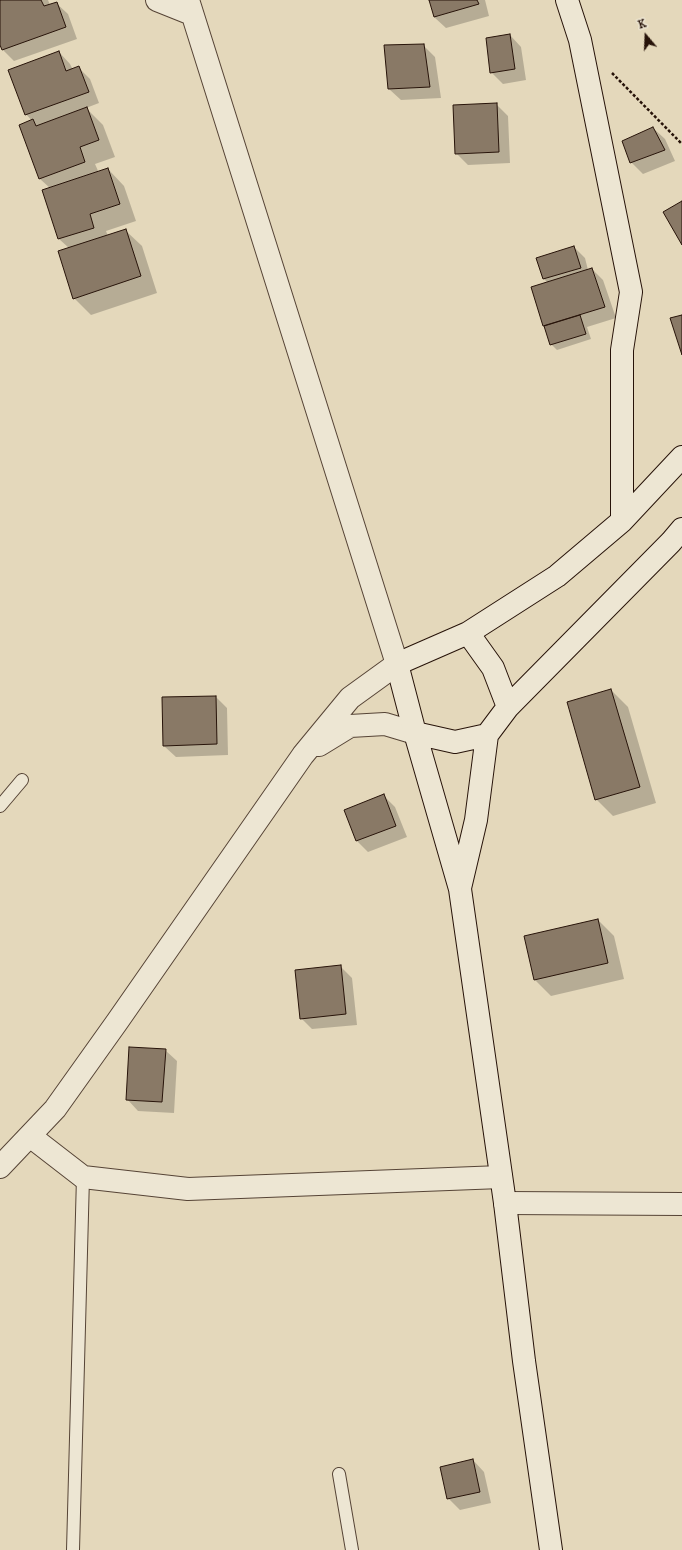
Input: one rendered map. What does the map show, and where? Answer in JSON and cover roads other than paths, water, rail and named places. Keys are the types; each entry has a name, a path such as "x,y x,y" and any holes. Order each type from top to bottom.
{"street":[{"path":"157,0 190,7 397,664 415,733 460,889 501,1177 524,1361 551,1550"},
{"path":"567,0 580,40 631,292 622,350 622,521"},
{"path":"0,1167 55,1109 303,755 350,698 397,664 468,634 557,576 622,521 682,457"},
{"path":"460,889 476,820 487,735 508,706 671,542 682,529"},
{"path":"468,634 493,668 508,706"},
{"path":"303,755 350,726 385,724 415,733 455,742 487,735"},
{"path":"30,1136 83,1177 188,1189 501,1177"},
{"path":"504,1203 682,1204"}],"lane":[{"path":"0,806 22,780"},
{"path":"73,1550 83,1177"},
{"path":"339,1474 352,1550"}]}
